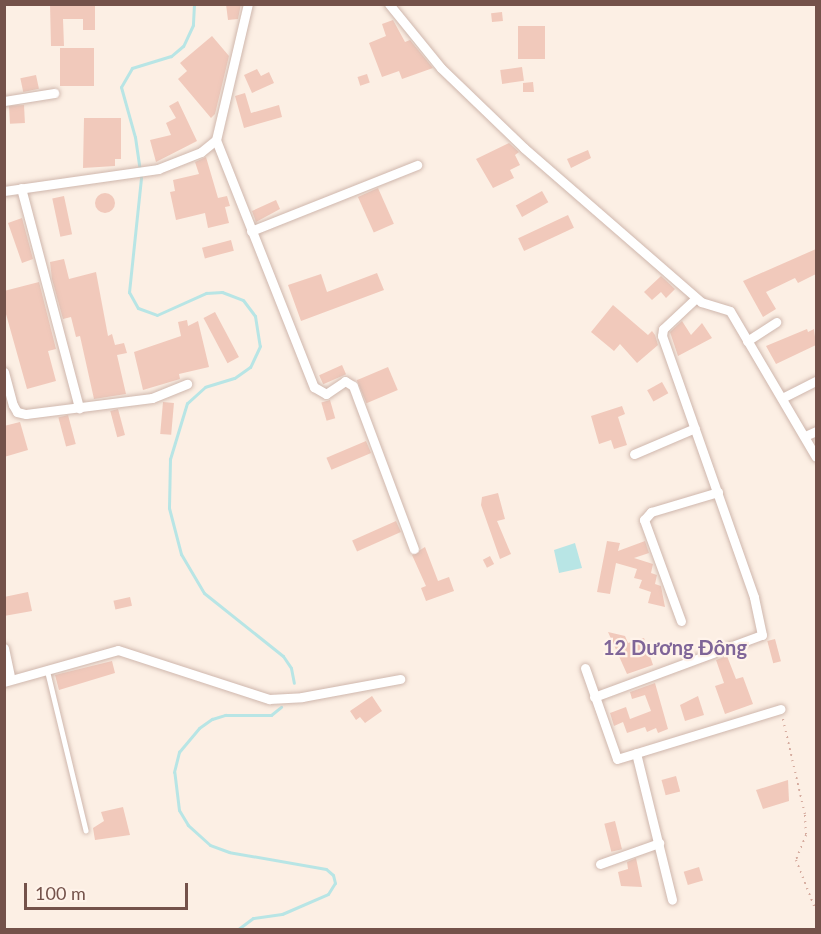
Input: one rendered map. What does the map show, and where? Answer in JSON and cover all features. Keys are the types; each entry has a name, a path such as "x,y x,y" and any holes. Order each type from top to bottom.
{"street":[{"path":"248,4 216,140 314,387 326,394 345,381 357,394 414,549"},
{"path":"389,4 481,109 696,298 730,311 784,397 816,457"},
{"path":"4,101 54,93"},
{"path":"4,191 147,171 189,158 216,140"},
{"path":"251,231 417,165"},
{"path":"21,188 79,408"},
{"path":"594,696 762,635 754,597 662,336 663,329 696,298"},
{"path":"747,341 776,322"},
{"path":"4,372 17,412 79,408 152,398 188,384"},
{"path":"784,397 816,381"},
{"path":"634,454 695,428"},
{"path":"805,436 816,431"},
{"path":"681,621 644,520 651,512 718,492"},
{"path":"4,648 8,680 118,650 269,699 302,697 400,679"},
{"path":"585,668 614,756 636,753 781,709"},
{"path":"636,753 672,900"},
{"path":"600,864 659,843"}],"lane":[{"path":"47,669 86,830"}],"path":[{"path":"781,709 805,815 806,835 796,860 816,911"}],"water":[{"path":"575,543 582,568 559,573 554,550"}],"building":[{"path":"50,4 95,4 95,30 83,30 83,19 63,19 64,46 51,46"},
{"path":"226,4 241,4 238,19 228,20"},
{"path":"502,12 503,21 492,22 491,13"},
{"path":"393,20 405,42 410,40 433,68 402,79 399,71 382,77 369,43 386,36 382,24"},
{"path":"518,26 545,26 545,59 518,59"},
{"path":"212,36 229,56 215,114 211,118 178,79 187,71 180,63"},
{"path":"60,48 94,48 94,86 60,86"},
{"path":"522,67 524,81 502,84 500,70"},
{"path":"257,69 261,76 269,72 274,83 252,93 244,75"},
{"path":"367,74 370,83 360,86 357,77"},
{"path":"36,75 39,89 23,92 20,78"},
{"path":"533,82 534,92 523,92 523,83"},
{"path":"245,93 251,113 279,105 282,117 244,128 235,96"},
{"path":"178,101 197,141 156,162 150,140 171,135 166,123 176,118 169,106"},
{"path":"24,105 25,123 10,124 9,106"},
{"path":"84,118 121,118 121,159 115,159 115,166 83,168"},
{"path":"509,143 519,152 515,155 520,165 510,170 514,178 493,188 476,159"},
{"path":"588,150 591,158 571,168 567,159"},
{"path":"206,157 218,198 227,196 230,206 225,207 229,223 208,228 205,213 176,220 170,192 175,191 173,180 199,174 195,162"},
{"path":"378,188 394,224 374,233 358,197"},
{"path":"542,191 548,202 522,217 516,206"},
{"path":"105,193 112,196 115,203 112,210 105,213 98,210 95,203 98,196"},
{"path":"64,196 72,234 60,237 52,198"},
{"path":"276,200 280,209 256,222 252,211"},
{"path":"568,215 574,228 524,251 518,238"},
{"path":"22,218 33,259 22,263 8,223"},
{"path":"231,240 234,251 205,258 202,248"},
{"path":"816,249 816,274 798,283 795,278 766,292 776,309 763,317 743,281"},
{"path":"64,259 69,279 96,272 108,336 112,334 115,345 124,343 127,353 117,355 126,394 94,399 80,336 76,337 71,317 63,319 52,279 50,262"},
{"path":"377,273 384,290 301,321 288,285 321,274 327,292"},
{"path":"661,276 675,289 666,298 661,292 652,300 644,292"},
{"path":"39,282 56,349 48,351 56,381 27,389 4,307 4,291"},
{"path":"613,305 648,335 652,331 655,335 658,345 637,363 620,344 614,351 591,332"},
{"path":"215,312 239,357 227,363 204,318"},
{"path":"187,320 188,326 198,321 209,367 179,374 180,379 143,390 134,352 181,336 178,322"},
{"path":"682,321 691,335 702,323 712,338 678,356 670,332"},
{"path":"807,329 808,332 814,329 816,345 776,364 766,346"},
{"path":"342,365 346,374 323,384 319,375"},
{"path":"388,367 398,390 366,403 357,380"},
{"path":"662,382 668,393 653,402 647,390"},
{"path":"330,400 335,418 327,421 321,402"},
{"path":"163,402 174,403 171,435 160,434"},
{"path":"622,406 625,414 618,417 627,445 614,449 611,440 599,444 591,416"},
{"path":"118,409 125,435 117,437 110,411"},
{"path":"68,415 76,444 66,447 58,418"},
{"path":"20,422 28,450 4,457 4,426"},
{"path":"366,441 371,453 331,470 326,458"},
{"path":"498,493 505,519 497,521 511,554 500,559 481,505 482,497"},
{"path":"396,521 401,532 357,551 352,541"},
{"path":"607,541 620,543 618,551 645,541 649,553 634,558 653,564 651,573 657,575 655,584 661,586 665,607 648,603 651,592 639,588 642,580 634,578 637,569 616,563 610,594 597,592"},
{"path":"425,547 438,581 449,577 454,591 426,601 421,588 426,586 412,555"},
{"path":"490,556 494,564 487,568 483,560"},
{"path":"28,592 32,611 4,616 4,597"},
{"path":"130,597 132,606 115,610 113,601"},
{"path":"608,632 625,636 628,643 644,638 653,665 627,674"},
{"path":"775,639 781,661 773,663 767,641"},
{"path":"727,656 736,679 743,677 753,704 725,714 715,686 724,683 716,660"},
{"path":"112,661 115,673 59,690 55,675"},
{"path":"655,683 668,729 658,733 656,728 647,732 645,727 627,733 623,722 614,726 610,713 626,707 630,719 651,711 645,695 632,699 630,692"},
{"path":"372,696 382,711 365,723 360,717 356,720 350,711"},
{"path":"698,696 704,715 685,721 680,705"},
{"path":"676,776 680,791 666,795 662,780"},
{"path":"788,780 789,801 763,809 756,790"},
{"path":"123,807 130,835 95,840 93,828 104,821 101,812"},
{"path":"615,821 622,849 611,852 604,824"},
{"path":"636,858 642,887 621,886 618,872 628,869 627,862"},
{"path":"699,867 703,880 688,885 684,872"}],"waterway":[{"path":"194,4 193,25 183,46 171,56 132,68 121,87 135,137 141,178 129,292 138,308 157,315 206,293 222,292 243,300 255,316 260,346 250,367 234,378 205,387 187,403 170,459 169,508 181,554 204,593 283,656 291,668 294,683"},
{"path":"237,930 253,918 282,914 328,894 335,883 333,875 326,869 229,852 210,845 188,825 179,810 174,772 179,752 199,728 212,719 225,715 271,715 281,707"}],"district":[{"name":"12 Dương Đông","path":"675,647"}]}
